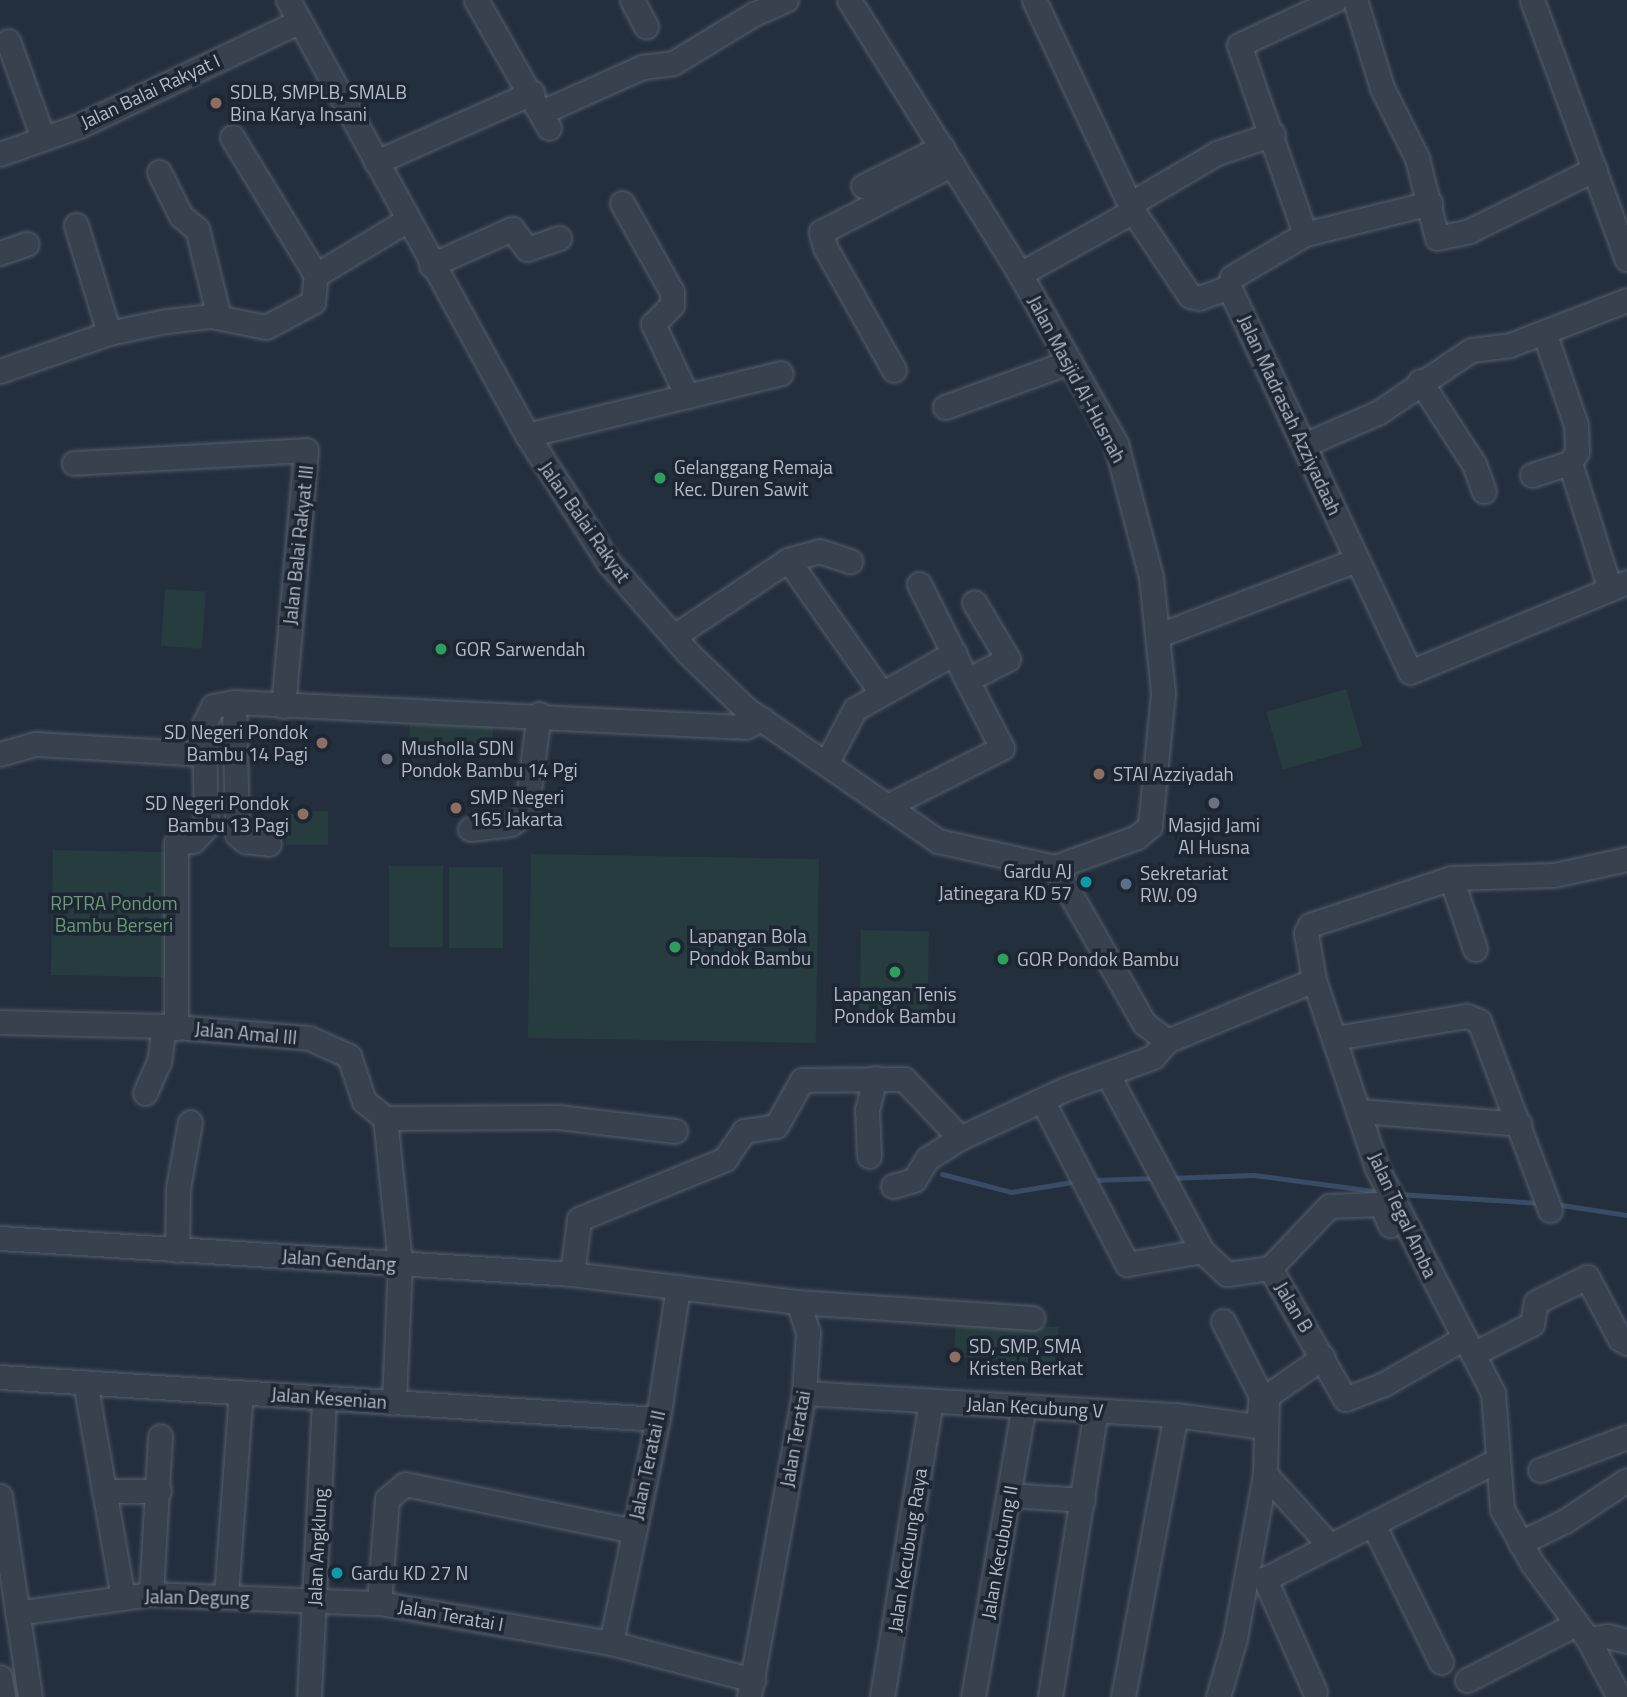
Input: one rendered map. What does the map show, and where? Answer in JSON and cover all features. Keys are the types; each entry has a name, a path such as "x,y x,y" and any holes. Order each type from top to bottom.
{"street":[{"name":"Jalan Balai Rakyat","path":"288,0 430,265 527,435 609,563 674,636 745,708 938,841 959,849 1027,858 1055,867"},
{"path":"476,0 541,111"},
{"path":"632,0 646,26"},
{"path":"376,162 541,111 642,66 673,63 749,7 786,0"},
{"name":"Jalan Masjid Al-Husnah","path":"849,0 1020,274 1116,444 1151,577 1163,693 1150,826 1137,837 1055,867"},
{"path":"1034,0 1132,207 1192,298 1229,286 1232,277 1305,234 1430,203"},
{"path":"1305,234 1240,42 1335,0"},
{"path":"1354,0 1382,88 1417,158 1439,240 1469,231 1595,169"},
{"path":"1532,0 1627,259"},
{"name":"Jalan Balai Rakyat I","path":"0,154 43,138 298,22"},
{"path":"8,41 43,138"},
{"path":"1020,274 1217,153 1273,134"},
{"path":"0,371 109,333 176,319 219,317 266,327 313,302 316,275 232,137"},
{"path":"863,186 947,155"},
{"path":"894,370 825,247 821,232 947,155"},
{"path":"159,172 181,216 197,229 219,317"},
{"path":"622,203 672,292 672,304 653,324 687,396"},
{"path":"316,275 406,221"},
{"path":"76,225 109,333"},
{"path":"430,265 512,229 527,249 559,239"},
{"path":"0,253 26,244"},
{"name":"Jalan Madrasah Azziyadaah","path":"1229,286 1406,669 1415,672 1618,584"},
{"path":"1304,445 1379,412 1420,381 1471,350 1510,345 1627,300"},
{"path":"1532,475 1570,463 1577,452 1576,425 1544,332"},
{"path":"945,407 1069,362"},
{"path":"527,435 780,373"},
{"path":"1420,381 1474,464 1484,491"},
{"name":"Jalan Balai Rakyat III","path":"74,463 306,450 283,706"},
{"path":"1570,463 1618,584"},
{"path":"674,636 788,560 820,551 850,561"},
{"path":"788,560 880,691"},
{"path":"1159,635 1356,560"},
{"path":"887,806 1002,748 919,584"},
{"path":"967,680 1008,659 974,602"},
{"path":"827,762 847,720 880,691 954,653"},
{"path":"234,702 237,834 245,841 269,844"},
{"path":"145,1093 159,1062 170,1027 176,843 193,841 206,827 206,714 213,706 234,702 539,714 745,727 762,719"},
{"path":"470,829 511,824 526,813 539,714"},
{"path":"0,754 14,747 36,744 204,754"},
{"path":"1475,949 1451,878 1554,875 1627,859"},
{"path":"1055,867 1144,1023 1167,1041"},
{"name":"Jalan Tegal Amba","path":"1451,878 1310,925 1306,933 1317,988 1377,1168 1493,1393 1496,1461 1502,1509 1520,1543 1582,1632 1619,1697"},
{"path":"893,1185 923,1167 960,1138 1042,1100 1153,1057 1167,1041 1317,988"},
{"path":"1335,1038 1474,1018 1479,1021 1546,1199"},
{"name":"Jalan Amal III","path":"0,1021 170,1027 309,1038 341,1049 353,1060 367,1106 386,1128"},
{"name":"Jalan B","path":"1108,1075 1202,1251 1227,1274 1270,1268 1348,1399 1469,1346"},
{"path":"572,1275 579,1219 776,1126 795,1085 802,1080 875,1078 910,1082 960,1138"},
{"path":"869,1156 867,1110 875,1078"},
{"path":"1042,1100 1127,1264 1202,1251"},
{"path":"1359,1111 1519,1124"},
{"path":"394,1403 400,1265 386,1128 558,1117 675,1131"},
{"path":"177,1250 178,1188 190,1122"},
{"path":"1270,1268 1329,1206 1381,1204 1400,1242 1414,1243"},
{"name":"Jalan Gendang","path":"0,1238 572,1275 678,1286"},
{"path":"1469,1346 1532,1324 1536,1302 1587,1277 1620,1339 1627,1343"},
{"path":"678,1286 798,1302 1032,1318"},
{"name":"Jalan Teratai II","path":"611,1643 658,1419 678,1286"},
{"name":"Jalan Teratai","path":"751,1688 804,1393 808,1332 806,1314 798,1302"},
{"path":"1218,1697 1235,1638 1265,1474 1261,1396 1223,1321"},
{"path":"1261,1426 1269,1393 1323,1357"},
{"name":"Jalan Kesenian","path":"0,1377 658,1419"},
{"path":"85,1382 123,1598"},
{"path":"226,1595 241,1392"},
{"name":"Jalan Kecubung V","path":"804,1393 1176,1415 1261,1426"},
{"name":"Jalan Angklung","path":"309,1697 324,1398"},
{"name":"Jalan Kecubung Raya","path":"882,1697 931,1402"},
{"name":"Jalan Kecubung II","path":"973,1697 1024,1406"},
{"path":"1050,1697 1096,1411"},
{"path":"1123,1697 1176,1415"},
{"path":"150,1594 159,1492 160,1436"},
{"path":"1540,1470 1627,1437"},
{"path":"1315,1692 1265,1579 1496,1461"},
{"path":"1265,1474 1330,1546"},
{"path":"1520,1543 1565,1521 1627,1480"},
{"name":"Jalan Teratai I","path":"634,1531 405,1484 387,1499 379,1603 611,1643 751,1688"},
{"path":"104,1491 159,1492"},
{"path":"0,1496 30,1697"},
{"path":"1010,1496 1083,1500"},
{"path":"1373,1524 1441,1662"},
{"name":"Jalan Degung","path":"17,1614 150,1594 379,1603"},
{"path":"1467,1680 1582,1632 1627,1641"},
{"path":"0,1677 4,1697"}],"green space":[{"path":"165,589 206,592 202,649 161,646"},
{"path":"1346,689 1363,747 1283,770 1266,712"},
{"path":"410,724 493,727 492,744 409,741"},
{"path":"286,811 328,811 328,845 286,845"},
{"name":"RPTRA Pondom Bambu Berseri","path":"53,850 177,852 175,977 51,975"},
{"name":"Lapangan Bola Pondok Bambu","path":"531,854 819,859 816,1043 528,1038"},
{"path":"389,866 443,866 443,947 389,947"},
{"path":"449,867 503,867 503,948 449,948"},
{"name":"Lapangan Tenis Pondok Bambu","path":"861,930 929,931 928,1015 860,1014"},
{"path":"956,1320 1059,1327 1056,1364 953,1357"}],"waterway":[{"path":"942,1174 1011,1192 1078,1181"},
{"path":"1169,1178 1254,1175 1381,1192"},
{"path":"1092,1180 1155,1178"},
{"path":"1398,1194 1542,1203"},
{"path":"1555,1204 1627,1215"}],"place":[{"name":"SDLB, SMPLB, SMALB Bina Karya Insani","path":"216,103"},
{"name":"Gelanggang Remaja Kec. Duren Sawit","path":"660,478"},
{"name":"GOR Sarwendah","path":"441,649"},
{"name":"SD Negeri Pondok Bambu 14 Pagi","path":"322,743"},
{"name":"Musholla SDN Pondok Bambu 14 Pgi","path":"387,759"},
{"name":"STAI Azziyadah","path":"1099,774"},
{"name":"Masjid Jami Al Husna","path":"1214,803"},
{"name":"SMP Negeri 165 Jakarta","path":"456,808"},
{"name":"SD Negeri Pondok Bambu 13 Pagi","path":"303,814"},
{"name":"Gardu AJ Jatinegara KD 57","path":"1086,882"},
{"name":"Sekretariat RW. 09","path":"1126,884"},
{"name":"Lapangan Bola Pondok Bambu","path":"675,947"},
{"name":"GOR Pondok Bambu","path":"1003,959"},
{"name":"Lapangan Tenis Pondok Bambu","path":"895,972"},
{"name":"SD, SMP, SMA Kristen Berkat","path":"955,1357"},
{"name":"Gardu KD 27 N","path":"337,1573"}]}
